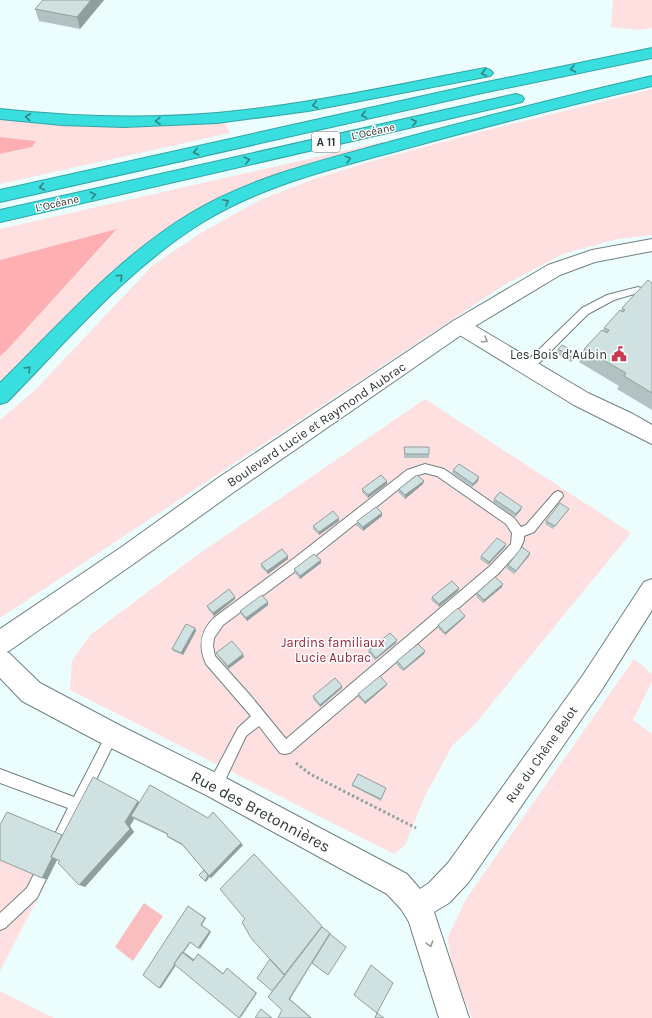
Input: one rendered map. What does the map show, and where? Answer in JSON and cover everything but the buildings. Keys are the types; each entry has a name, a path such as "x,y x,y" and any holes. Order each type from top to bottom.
{"highway":[{"path":"0,114 48,119 126,122 206,119 248,115 336,101 632,47 652,48"},
{"name":"L’Océane","path":"0,196 498,85 652,53"},
{"name":"L’Océane","path":"0,216 537,94 652,70"},
{"path":"0,396 121,276 171,236 222,204 280,179 342,161 527,110 652,81"}],"street":[{"name":"Boulevard Lucie et Raymond Aubrac","path":"0,643 131,553 226,485 460,326 554,270 592,256 652,245"},
{"path":"460,326 529,366 581,399 626,420 652,435"},
{"name":"Rue du Chêne Belot","path":"417,907 439,893 458,873 592,683 652,590"},
{"name":"Rue des Bretonnières","path":"0,661 31,692 112,736 215,786 397,884 408,894 417,907 454,1018"}],"lane":[{"path":"529,366 592,306 612,296 638,290"},
{"path":"425,468 440,472 510,521 518,533 518,540 515,546 494,570 285,748 233,684 211,661 207,652 206,642 213,626 301,560 411,473 425,468"},
{"path":"518,533 530,529 558,496"},
{"path":"215,786 242,732 259,717"},
{"path":"62,836 76,805 112,736"},
{"path":"0,776 76,805"},
{"path":"0,923 32,893 40,877"}],"path":[{"path":"285,748 295,762 310,774 416,828"}],"green space":[{"path":"613,0 652,0 652,28 640,30 611,27"},
{"path":"652,89 652,235 618,239 563,254 506,284 0,618 0,420 36,389 153,265 204,231 262,199 314,179 380,159 480,132"},
{"path":"0,118 29,122 128,127 225,122 230,133 0,184 0,154 32,147 35,141 0,137"},
{"path":"387,142 295,169 241,188 199,208 153,239 0,385 0,356 117,230 0,260 0,229"},
{"name":"Jardins familiaux Lucie Aubrac","path":"425,399 631,533 475,724 452,746 425,796 405,845 394,854 70,690 72,661 90,635 193,558"},
{"path":"634,659 652,674 652,681 633,720 652,734 652,1018 472,1018 452,967 448,937 466,899"},
{"path":"0,860 47,880 0,971"},
{"path":"0,991 54,1018 0,1018"}],"shaded area":[{"path":"0,137 36,141 32,147 0,154"},
{"path":"117,229 6,351 0,356 0,260"},
{"path":"144,903 163,916 133,961 115,947"}],"place":[{"name":"Les Bois d’Aubin","path":"619,354"}]}
